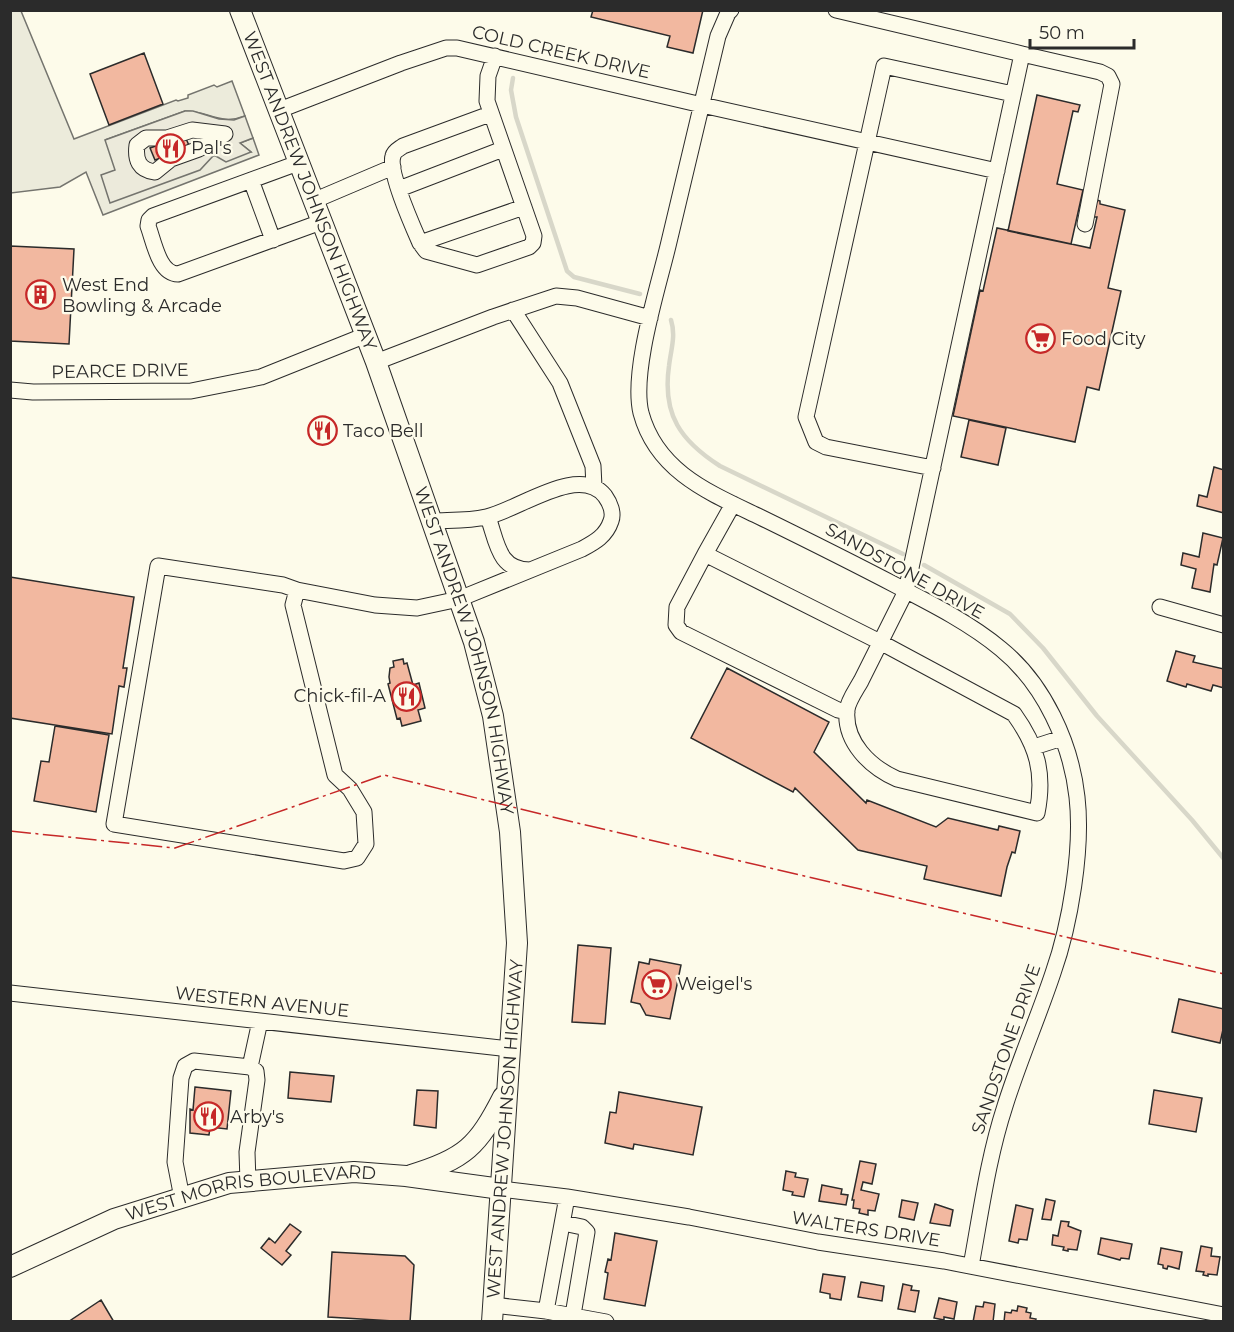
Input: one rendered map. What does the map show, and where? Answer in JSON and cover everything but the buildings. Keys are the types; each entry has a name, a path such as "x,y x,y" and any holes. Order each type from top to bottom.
{"main road":[{"name":"WEST ANDREW JOHNSON HIGHWAY","path":"240,10 376,362 474,642 493,716 510,832 517,943 493,1313"},
{"path":"406,1176 448,1162 467,1150 479,1138 495,1114 507,1089"},
{"name":"WEST MORRIS BOULEVARD","path":"10,1267 114,1219 230,1183 354,1172 406,1176 501,1189"}],"street":[{"name":"SANDSTONE DRIVE","path":"731,10 718,36 650,318 641,367 639,389 641,413 653,440 667,462 709,493 906,591 971,628 1002,649 1026,675 1053,714 1070,758 1078,800 1077,851 1072,892 1054,972 1016,1071 991,1155 971,1266"},
{"path":"836,10 1100,72 1108,76 1112,84 1085,224"},
{"name":"COLD CREEK DRIVE","path":"278,111 355,80 446,48 457,48 997,171"},
{"path":"705,554 880,642 1014,714 1034,747 1041,795 1037,813 897,779 885,774 854,745 848,732 847,712 847,708 880,642 906,591 1022,54"},
{"path":"490,114 403,146 394,153 392,160 399,189 420,243 426,251 477,266 529,247 533,243 534,236 490,114 487,100 488,76 495,56"},
{"path":"933,468 826,447 816,442 806,417 884,66 1013,94"},
{"path":"192,130 225,134 199,149 171,159 155,172 145,170 139,164 136,155 137,145 146,138 167,138 192,130"},
{"path":"399,189 503,149"},
{"path":"298,163 153,216 148,226 164,268 173,274 178,274 321,222"},
{"path":"313,201 393,167"},
{"path":"251,180 273,240"},
{"path":"420,243 524,207"},
{"path":"376,362 556,296 577,298 650,318"},
{"path":"513,310 560,383 593,466 594,487"},
{"name":"PEARCE DRIVE","path":"10,390 33,392 191,391 261,377 366,335"},
{"path":"297,590 293,605 335,775 350,789 364,812 366,844 357,858 344,861 114,824 158,566 261,581 375,604 417,608 459,599 582,549 599,540 607,531 612,518 610,505 603,494 594,487 584,484 569,485 488,517 432,521"},
{"path":"733,504 677,607 676,625 681,632 838,710 847,712"},
{"path":"488,517 502,556 509,566 519,570 530,570"},
{"path":"1160,607 1224,625"},
{"path":"1034,747 1062,738"},
{"name":"WESTERN AVENUE","path":"10,993 510,1049"},
{"path":"250,1067 260,1021"},
{"path":"182,1198 175,1162 180,1078 185,1066 194,1061 250,1067 256,1071 257,1080 247,1152 248,1182"},
{"name":"WALTERS DRIVE","path":"501,1189 567,1197 689,1217 818,1242 971,1266 1224,1315"},
{"path":"546,1311 567,1197"},
{"path":"562,1223 582,1227 587,1232 573,1315"},
{"path":"493,1313 546,1311 606,1322"}],"shaded area":[{"path":"11,11 21,11 74,139 176,100 188,98 188,95 214,85 217,87 232,81 245,116 236,119 221,119 185,111 105,140 211,156 251,152 240,143 253,138 259,155 103,215 86,172 60,187 11,193"},
{"path":"185,111 193,111 219,119 234,120 245,116 253,138 240,143 251,152 226,162 214,155 200,170 110,203 101,175 115,170 105,140"}],"waterway":[{"path":"513,78 511,90 516,117 567,271 574,277 640,294"},
{"path":"671,320 673,337 669,366 669,399 677,425 695,447 720,466 903,554"},
{"path":"924,565 1010,614 1043,648 1097,716 1192,820 1224,859"}],"power":[{"path":"10,831 175,848 384,775 573,822 1224,974"}],"place":[{"name":"Pal's","path":"170,148"},
{"name":"West End Bowling & Arcade","path":"41,295"},
{"name":"Food City","path":"1040,339"},
{"name":"Taco Bell","path":"322,431"},
{"name":"Chick-fil-A","path":"407,696"},
{"name":"Weigel's","path":"656,984"},
{"name":"Arby's","path":"209,1117"}]}
